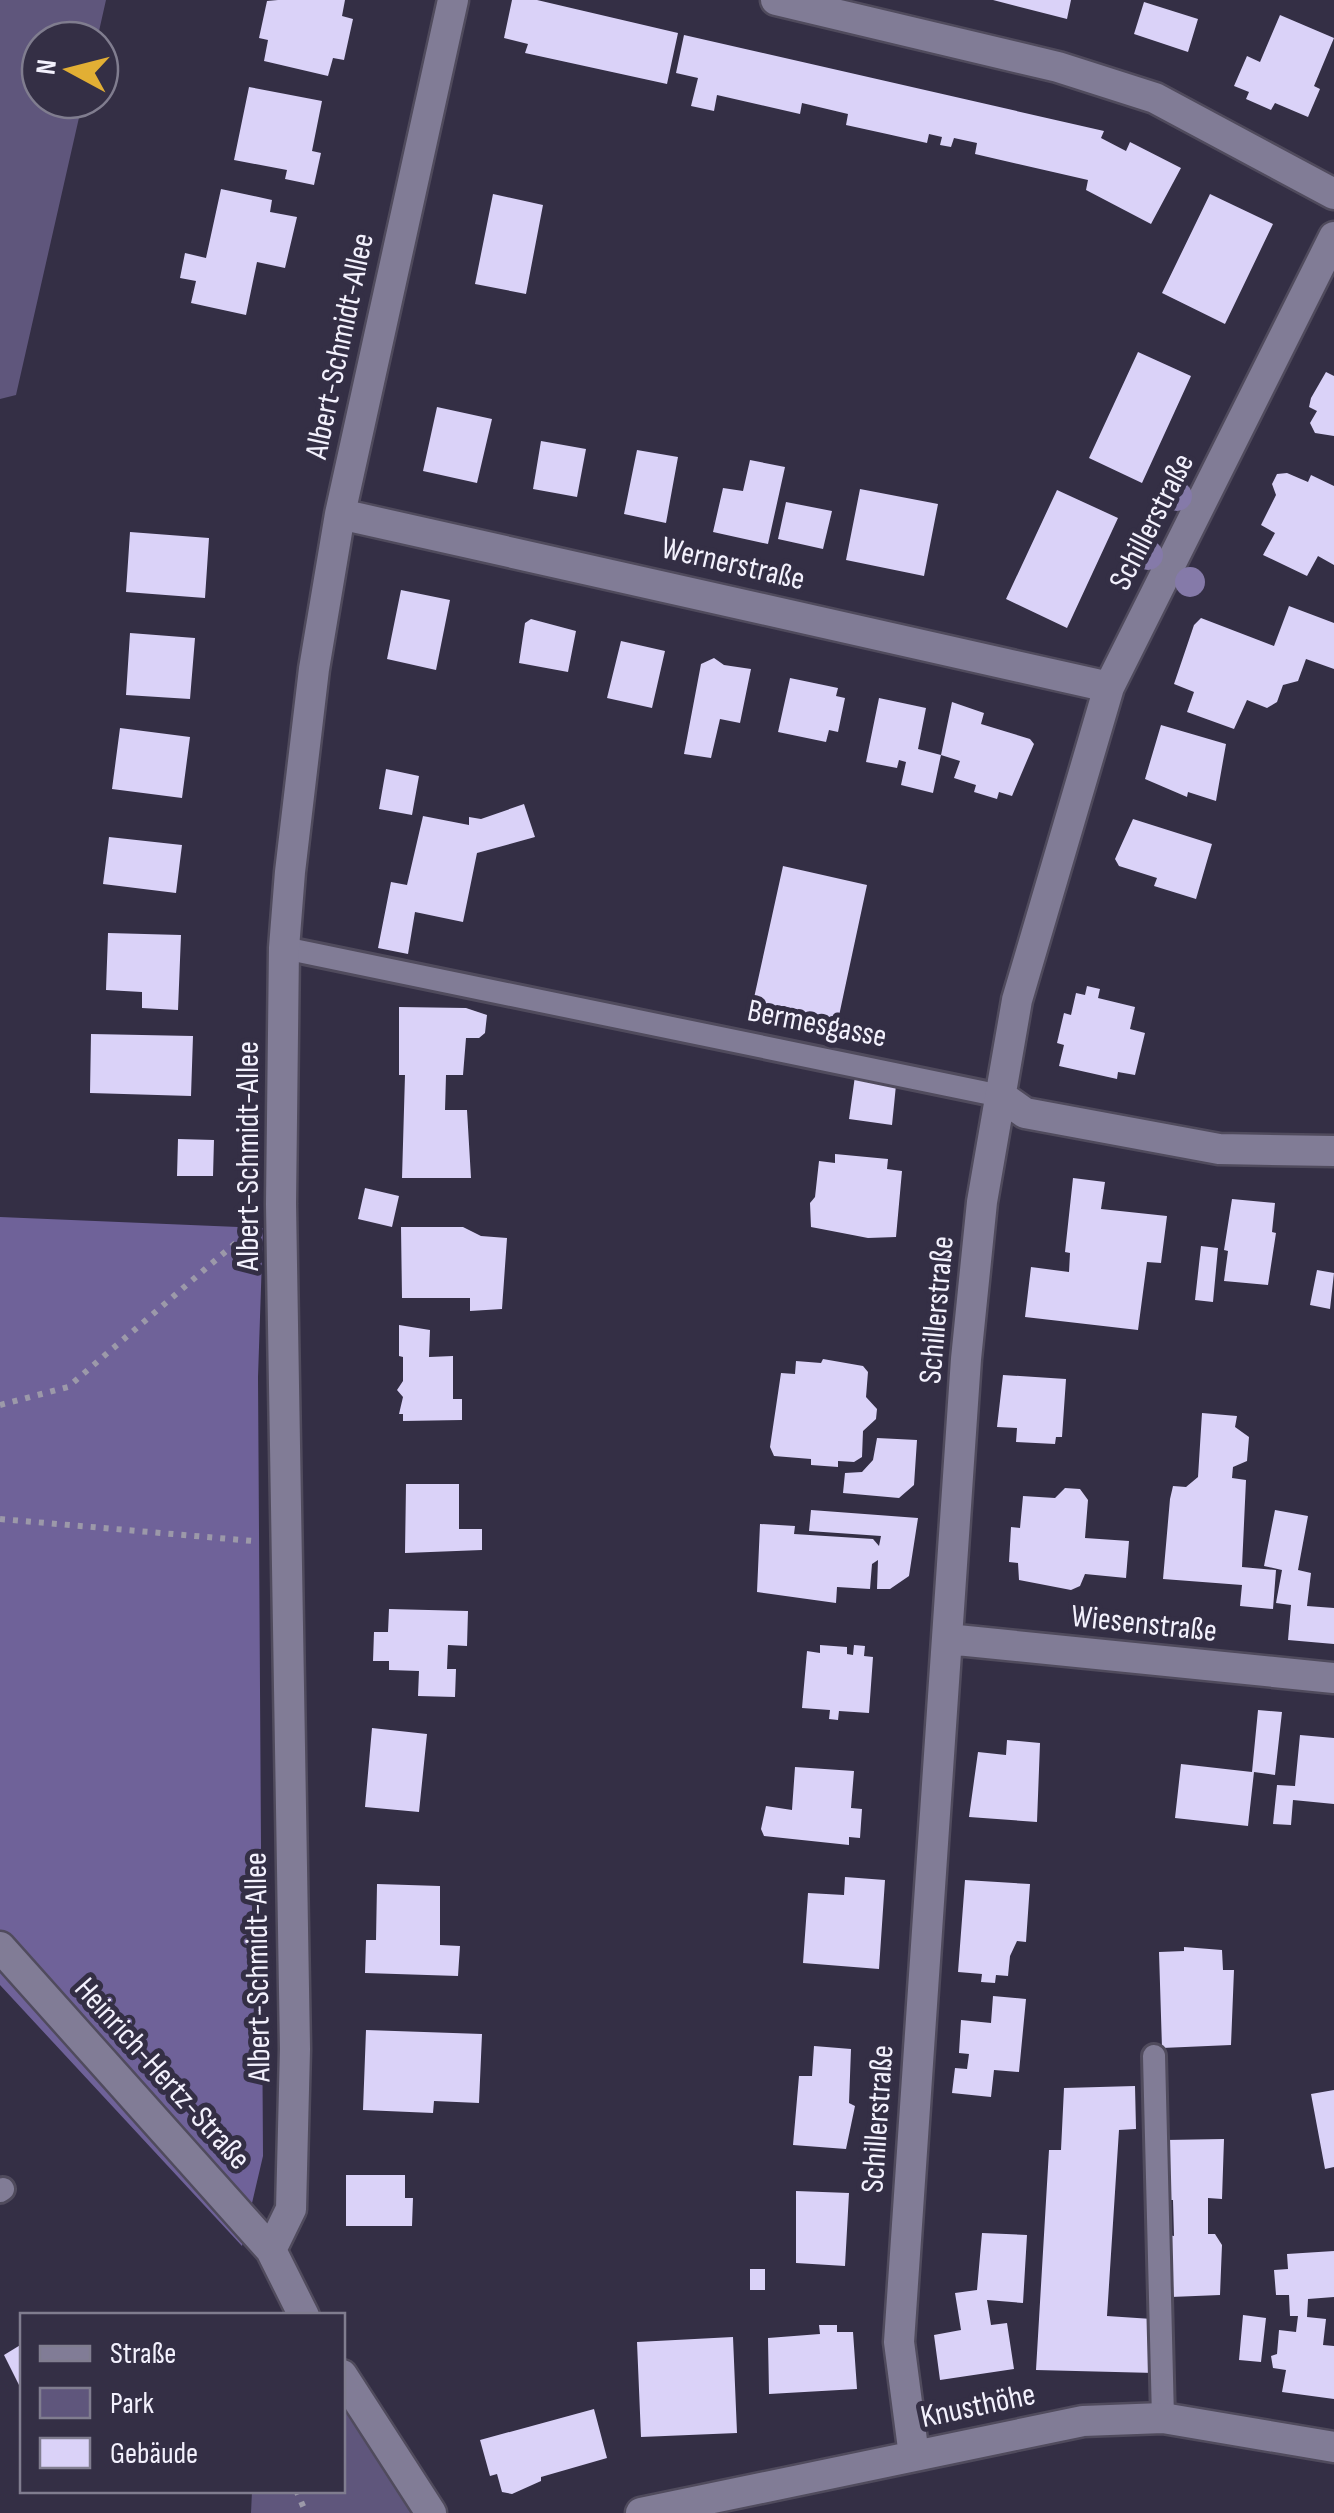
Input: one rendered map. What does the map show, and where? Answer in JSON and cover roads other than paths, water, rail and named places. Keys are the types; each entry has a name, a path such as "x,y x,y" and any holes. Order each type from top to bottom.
{"street":[{"name":"Albert-Schmidt-Allee","path":"271,2250 291,2209 296,2049 284,1544 284,948 314,670 340,514 453,0"},
{"path":"776,0 1058,66 1155,98 1334,194"},
{"name":"Schillerstraße","path":"914,2456 899,2342 966,1359 982,1202 1017,1000 1109,688 1334,237"},
{"name":"Wernerstraße","path":"340,514 1109,688"},
{"name":"Bermesgasse","path":"1001,1096 1025,1113 1219,1149 1334,1151"},
{"name":"Wiesenstraße","path":"947,1639 1334,1678"},
{"name":"Heinrich-Hertz-Straße","path":"0,1947 271,2250"},
{"path":"271,2250 302,2313"},
{"path":"345,2380 431,2513"},
{"name":"Knusthöhe","path":"640,2513 1082,2421 1162,2418 1334,2447"}],"lane":[{"name":"Bermesgasse","path":"284,948 1001,1096"},
{"path":"1154,2056 1162,2418"}]}
